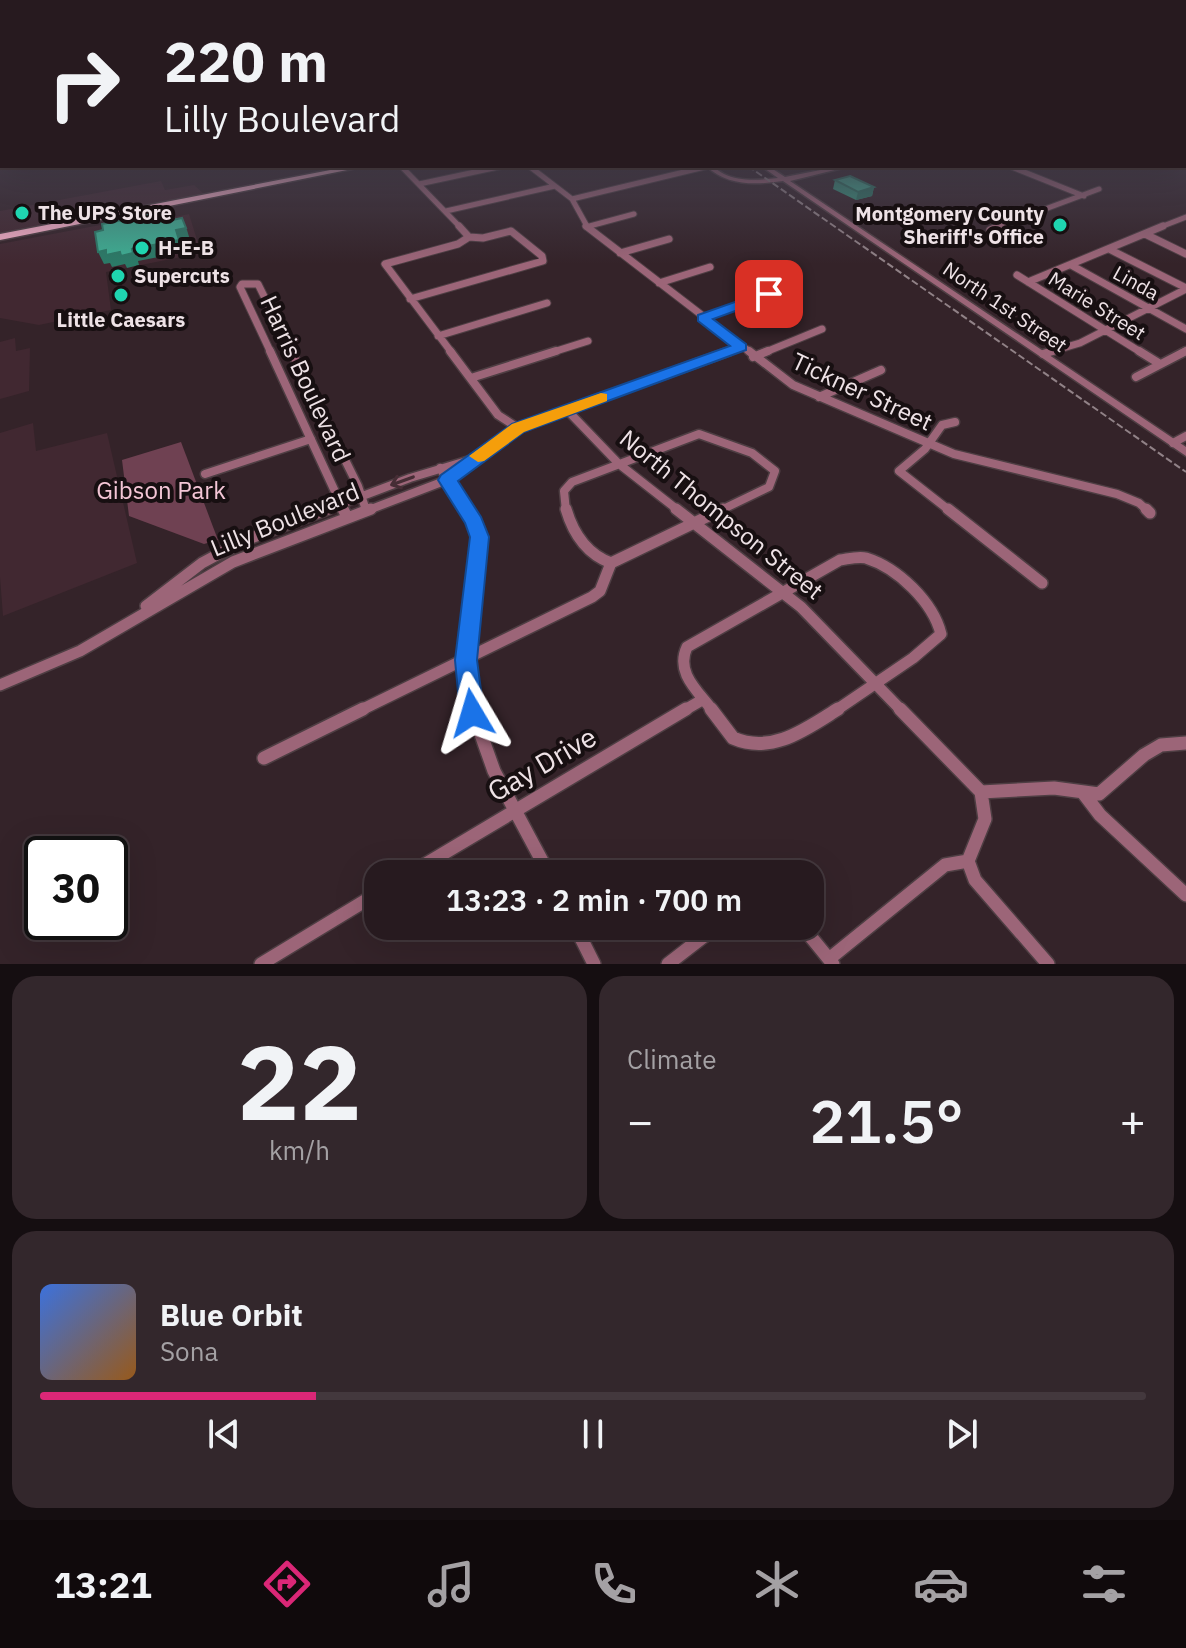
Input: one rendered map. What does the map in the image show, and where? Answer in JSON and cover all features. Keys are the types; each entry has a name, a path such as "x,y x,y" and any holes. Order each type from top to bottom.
{"main road":[{"path":"0,239 323,174"},
{"path":"0,239 170,205"}],"street":[{"path":"409,174 469,237"},
{"path":"419,184 466,174"},
{"name":"Tickner Street","path":"539,174 572,199 586,227 782,379 927,445 1117,494 1139,503 1150,513"},
{"path":"572,199 676,174"},
{"path":"715,174 728,178 784,180 811,174"},
{"name":"North 1st Street","path":"775,174 1186,452"},
{"path":"1029,174 1084,196"},
{"path":"446,211 555,186"},
{"path":"990,230 1099,189"},
{"path":"586,227 634,214"},
{"path":"1028,282 1186,217"},
{"path":"410,299 543,261 542,256 511,231 469,237 458,244 385,264 410,299 498,415 518,428"},
{"path":"1145,234 1186,254"},
{"path":"620,253 669,239"},
{"path":"1109,249 1186,289"},
{"name":"Linda","path":"1071,265 1186,329"},
{"path":"659,283 710,267"},
{"name":"Marie Street","path":"1017,275 1160,364"},
{"name":"Harris Boulevard","path":"347,517 240,287 242,284 258,284 358,486 366,510"},
{"path":"1043,354 1080,343 1186,289"},
{"path":"703,318 769,294"},
{"path":"438,336 547,303"},
{"path":"753,357 822,329"},
{"path":"471,378 588,341"},
{"name":"Lilly Boulevard","path":"0,685 80,651 233,562 447,480 518,428 741,347"},
{"path":"1136,377 1186,351"},
{"path":"819,397 881,370"},
{"name":"North Thompson Street","path":"567,410 619,464 783,591 981,792"},
{"path":"955,422 942,425 927,445 899,471 1042,583"},
{"path":"264,758 592,597 600,591 611,563 769,487 775,471 765,460 706,435 684,437 572,482 564,491 562,500 568,520 596,557 611,563"},
{"path":"1173,443 1186,436"},
{"path":"205,474 311,439"},
{"name":"Lilly Boulevard","path":"114,631 223,550 360,497 476,458"},
{"path":"440,468 480,537 466,660 467,688 478,733 542,860"},
{"path":"862,557 880,564 928,604 940,625 941,634 934,643 876,683 779,742 745,744 733,738 702,700 682,670 682,658 687,647 783,591 840,560 862,557"},
{"name":"Gay Drive","path":"432,860 702,700"},
{"path":"1048,964 975,880 968,861 985,819 981,792 1054,788 1099,794 1144,755 1161,745 1186,743"},
{"path":"1084,794 1100,815 1186,895"},
{"path":"814,940 831,961 945,865 968,861"},
{"path":"261,964 364,901"},
{"path":"582,940 594,964"},
{"path":"668,964 699,940"}],"shaded area":[{"path":"161,181 165,190 194,185 204,194 0,234 0,211"},
{"path":"189,214 201,253 106,272 111,310 39,325 0,318 0,244 100,225 102,232"},
{"path":"15,338 16,351 30,348 29,391 0,399 0,342"},
{"path":"33,423 36,451 107,433 137,563 3,616 0,433"}],"green space":[{"name":"Gibson Park","path":"181,442 218,540 204,544 129,516 122,460"}],"building":[{"path":"850,176 874,187 858,192 835,180"},
{"path":"170,211 172,220 182,218 186,228 176,230 179,240 132,249 133,253 121,256 120,252 106,255 106,250 98,252 95,232 103,230 102,224"}],"railway":[{"path":"759,174 1186,472"}],"slow traffic":[{"path":"478,456 518,428 601,398"}],"place":[{"name":"The UPS Store","path":"22,213"},
{"name":"Montgomery County Sheriff's Office","path":"1060,225"},
{"name":"H-E-B","path":"142,248"},
{"name":"Supercuts","path":"118,276"},
{"name":"Little Caesars","path":"121,295"}],"route":[{"path":"472,713 466,660 480,537 447,480 518,428 741,347 703,318 769,294"}]}
